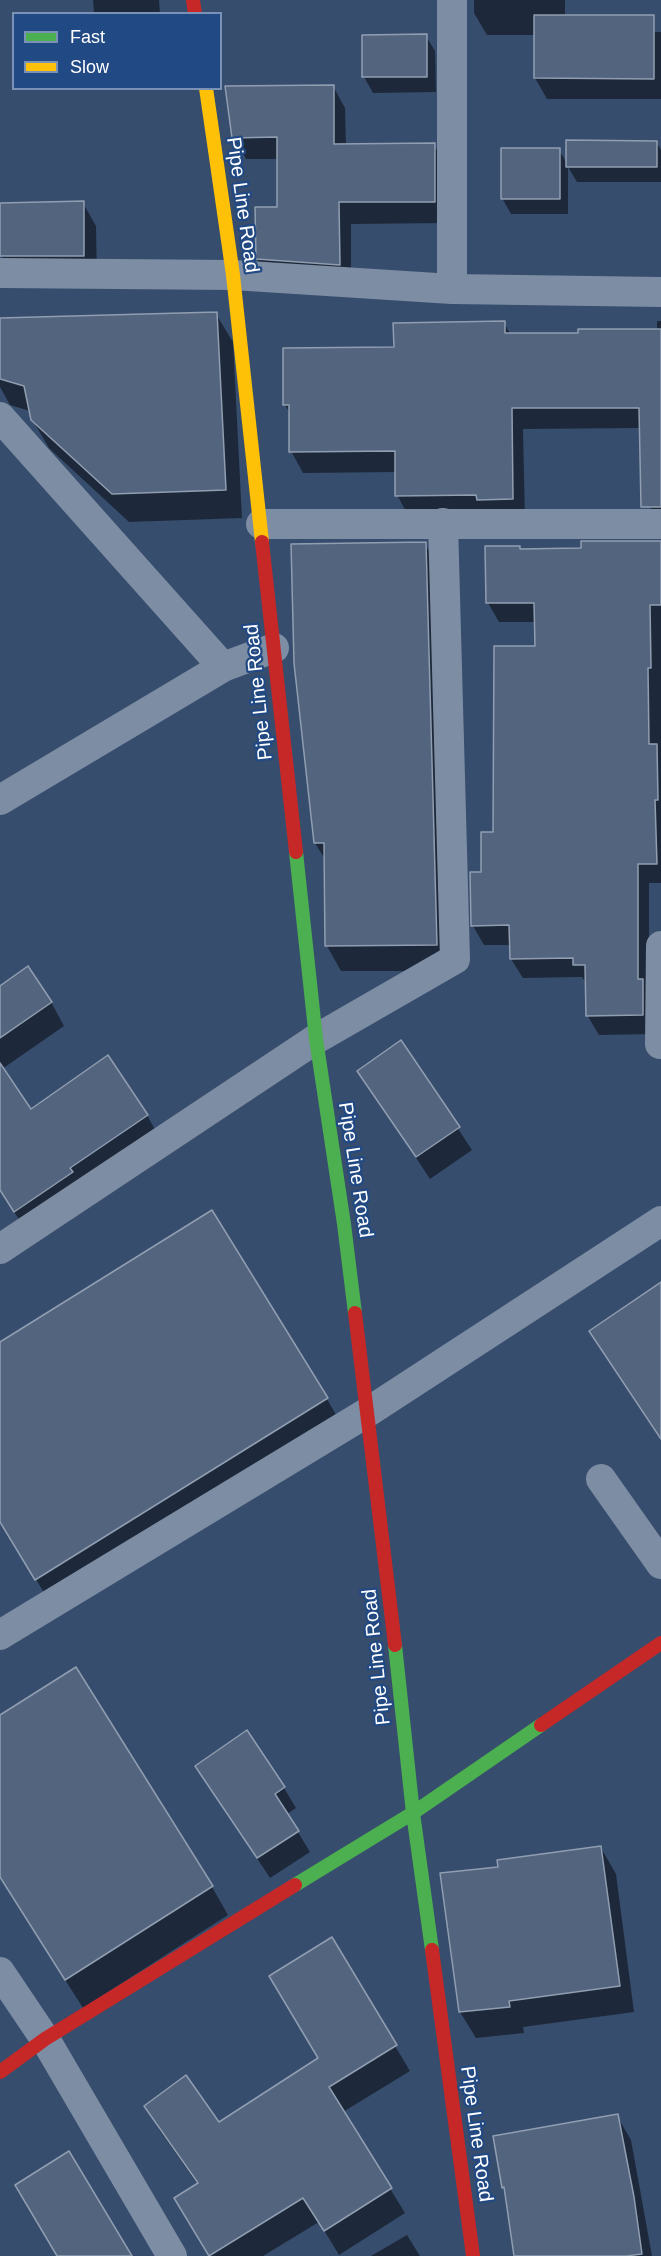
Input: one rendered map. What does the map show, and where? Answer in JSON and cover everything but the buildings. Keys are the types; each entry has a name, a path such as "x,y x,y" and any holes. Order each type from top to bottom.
{"street":[{"path":"452,0 452,289"},
{"name":"Pipe Line Road","path":"206,90 233,275 316,1040 369,1412 413,1813 473,2256"},
{"path":"0,273 233,275 452,289 661,292"},
{"path":"0,417 223,667"},
{"path":"0,1249 316,1040 455,959 443,523"},
{"path":"261,524 661,524"},
{"path":"0,800 223,667 274,648"},
{"path":"660,1044 661,946"},
{"path":"0,1635 369,1412 661,1221"},
{"path":"601,1479 661,1564"},
{"path":"0,2072 45,2039 413,1813 661,1643"},
{"path":"0,1972 45,2039 172,2256"}],"traffic: fast":[{"path":"296,852 316,1039 355,1313"},
{"path":"395,1645 413,1813 432,1950"},
{"path":"295,1885 413,1813 541,1725"}],"traffic: slow":[{"path":"206,90 233,275 262,542"}],"traffic: jam":[{"path":"193,0 195,12"},
{"path":"262,542 296,852"},
{"path":"355,1313 395,1645"},
{"path":"541,1725 661,1643"},
{"path":"0,2072 45,2039 295,1885"},
{"path":"432,1950 473,2256"}]}
